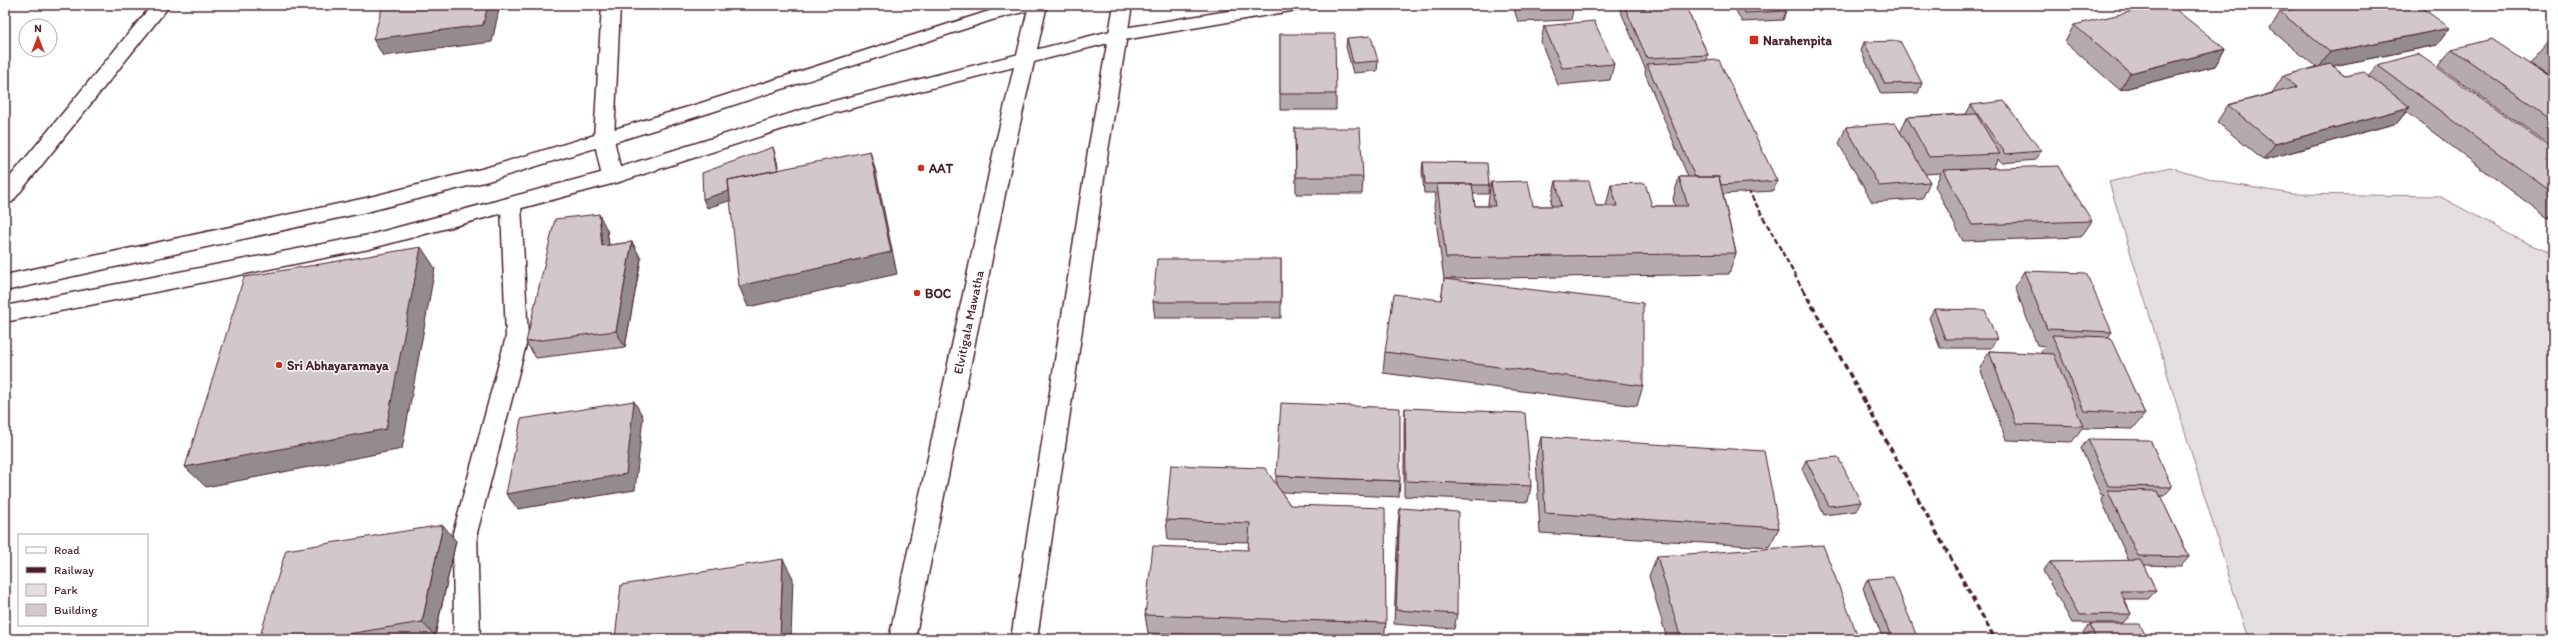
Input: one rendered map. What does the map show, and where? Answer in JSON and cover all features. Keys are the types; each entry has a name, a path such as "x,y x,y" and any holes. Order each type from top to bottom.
{"main road":[{"path":"5,196 161,5"},
{"path":"611,5 604,139 612,177"},
{"path":"5,283 366,205 488,174 604,139 986,16 1029,5"},
{"name":"Elvitigala Mawatha","path":"902,639 1024,58 1038,5"},
{"path":"1024,639 1098,151 1123,5"},
{"path":"5,314 369,242 612,177 821,110 1024,58 1118,35 1297,5"},
{"path":"467,639 465,533 517,337 510,205"}],"green space":[{"path":"2170,167 2225,183 2293,194 2439,196 2527,243 2553,254 2553,639 2248,639 2109,182"}],"building":[{"path":"383,5 488,5 483,25 373,39"},
{"path":"1520,5 1544,5 1520,6"},
{"path":"1624,5 1685,5 1708,55 1647,58"},
{"path":"1740,5 1783,5 1786,11 1745,13"},
{"path":"2159,5 2170,5 2225,49 2130,73 2074,25"},
{"path":"2318,5 2418,5 2450,28 2330,52 2280,12"},
{"path":"1594,21 1614,64 1562,68 1544,26"},
{"path":"1280,34 1335,34 1336,94 1280,94"},
{"path":"1371,36 1378,61 1353,63 1347,38"},
{"path":"2492,39 2553,80 2553,120 2452,49"},
{"path":"1900,41 1922,83 1885,84 1864,42"},
{"path":"2553,41 2553,46 2548,43"},
{"path":"2418,54 2553,149 2553,193 2377,65"},
{"path":"1719,60 1777,181 1721,185 1719,177 1695,177 1647,64"},
{"path":"2330,64 2346,76 2364,72 2410,107 2275,144 2228,105 2297,87 2283,76"},
{"path":"2004,101 2041,151 2006,154 1971,105"},
{"path":"1976,114 2000,154 1929,157 1907,117"},
{"path":"1895,123 1930,182 1879,186 1846,127"},
{"path":"1295,128 1360,128 1363,177 1296,177"},
{"path":"773,147 778,170 728,180 729,191 703,199 702,173"},
{"path":"870,151 891,252 739,286 728,180"},
{"path":"1423,162 1487,163 1489,185 1425,184"},
{"path":"2058,166 2092,221 1972,225 1943,170"},
{"path":"1679,177 1719,177 1736,253 1446,258 1437,184 1472,184 1475,206 1495,206 1491,182 1528,181 1533,206 1561,206 1556,181 1589,181 1596,206 1617,206 1611,184 1645,183 1652,206 1688,206"},
{"path":"599,214 602,246 632,242 616,331 526,342 555,219"},
{"path":"421,247 386,429 185,467 244,277"},
{"path":"1157,259 1281,259 1281,302 1153,302"},
{"path":"2024,271 2086,273 2112,332 2047,329"},
{"path":"1444,279 1643,303 1643,386 1385,352 1394,294 1441,300"},
{"path":"1934,309 1985,310 1997,339 1945,339"},
{"path":"2052,335 2110,337 2145,414 2084,411"},
{"path":"1989,351 2054,354 2083,426 2016,424"},
{"path":"634,401 626,474 506,494 521,419"},
{"path":"1281,403 1400,408 1400,481 1276,476"},
{"path":"1405,408 1525,413 1531,486 1406,481"},
{"path":"1541,437 1764,451 1779,528 1545,513"},
{"path":"2088,439 2150,440 2172,487 2108,486"},
{"path":"1838,457 1861,502 1829,506 1806,460"},
{"path":"1171,465 1265,468 1290,505 1385,508 1386,623 1145,615 1153,546 1248,550 1250,523 1166,520"},
{"path":"2107,490 2158,491 2189,557 2138,556"},
{"path":"1400,508 1458,512 1457,614 1396,610"},
{"path":"443,525 422,622 317,639 259,639 286,550"},
{"path":"1823,545 1859,639 1681,639 1657,556"},
{"path":"783,559 780,639 615,639 621,585"},
{"path":"2141,560 2156,591 2120,591 2131,614 2079,615 2050,562"},
{"path":"1893,577 1918,639 1892,639 1868,579"},
{"path":"2090,624 2140,624 2147,639 2096,639"},
{"path":"1956,636 1957,639 1921,639 1921,637"}],"railway":[{"path":"1744,182 1803,290"},
{"path":"1803,289 1995,639"}],"place":[{"name":"Narahenpita","path":"1754,40"},
{"name":"AAT","path":"921,168"},
{"name":"BOC","path":"917,293"},
{"name":"Sri Abhayaramaya","path":"279,365"}]}
